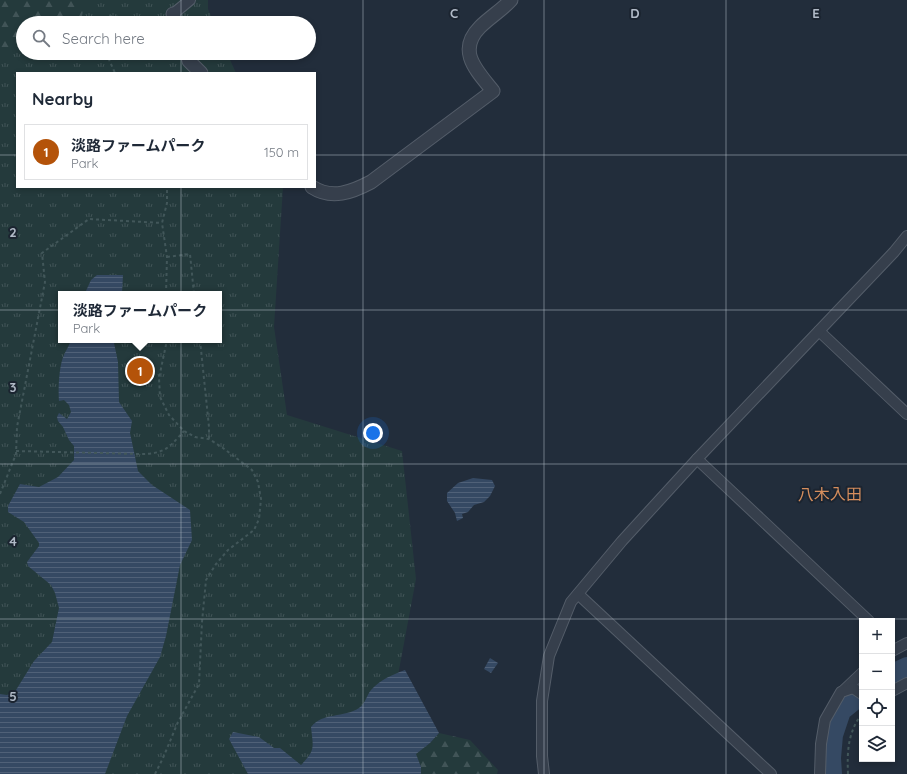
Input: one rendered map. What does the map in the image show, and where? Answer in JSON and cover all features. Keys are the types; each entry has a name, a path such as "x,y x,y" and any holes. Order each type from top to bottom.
{"street":[{"path":"176,16 190,0"},
{"path":"314,188 318,191 337,195 353,191 371,182 493,91 475,69 470,58 469,48 473,36 480,27 511,0"},
{"path":"189,60 200,72"},
{"path":"544,774 542,756 542,701 549,656 571,602 622,541 697,459 894,252 907,236"},
{"path":"819,331 907,414"},
{"path":"697,459 866,618"},
{"path":"578,594 771,774"},
{"path":"895,647 907,643"},
{"path":"820,774 819,767 821,744 825,720 842,692 859,676"},
{"path":"894,690 907,683"},
{"path":"842,692 853,688 859,692"}],"path":[{"path":"109,60 115,72"},
{"path":"166,291 166,257 162,223 167,203 167,188"},
{"path":"0,494 16,451 17,427 45,282 42,253 89,219 162,223"},
{"path":"166,257 190,254 194,291"},
{"path":"155,774 178,722 199,684 206,580 216,564 228,550 254,530 260,519 260,494 258,482 252,470 223,448 208,439 195,437 184,431 169,415 160,398 159,378 166,343"},
{"path":"200,343 208,439"},
{"path":"16,451 139,454 157,453 164,451 184,431"},
{"path":"848,774 849,743 852,731 859,718"}],"green space":[{"path":"0,0 99,0 102,16 16,16 16,57 0,67"},
{"path":"85,0 208,0 208,9 211,16 82,16"},
{"path":"16,45 16,60 230,60 236,72 16,72 16,188 283,188 274,327 287,415 402,451 416,579 387,734 361,774 0,774 0,53"},
{"path":"439,733 470,740 498,770 497,774 421,774 421,767 415,754 430,743"}],"water":[{"path":"97,275 123,275 122,291 86,291 91,280"},
{"path":"70,343 114,343 118,362 119,402 132,421 130,433 138,471 152,485 190,510 192,540 180,565 166,636 160,657 127,716 105,774 0,774 0,694 7,695 16,690 34,661 52,642 59,608 51,585 28,566 27,562 39,546 39,543 24,522 8,512 8,506 20,484 39,487 58,477 74,460 74,446 69,440 57,417 59,413 67,419 71,412 69,405 64,400 59,401 59,377 64,355"},
{"path":"473,478 492,480 495,486 490,496 484,502 474,505 468,512 462,514 463,518 457,521 455,513 447,501 447,493 458,483"},
{"path":"490,658 498,663 491,673 484,669"},
{"path":"405,670 439,733 430,743 416,754 421,767 421,774 248,774 229,739 233,732 259,737 274,748 280,748 301,765 311,752 313,744 311,727 316,722 321,719 347,713 359,708 371,690 379,683"}],"waterway":[{"path":"895,673 907,667"},
{"path":"832,774 831,758 833,735 841,711 859,696"}],"place":[{"name":"淡路ファームパーク","path":"140,371"}],"district":[{"name":"八木入田","path":"830,494"}]}
